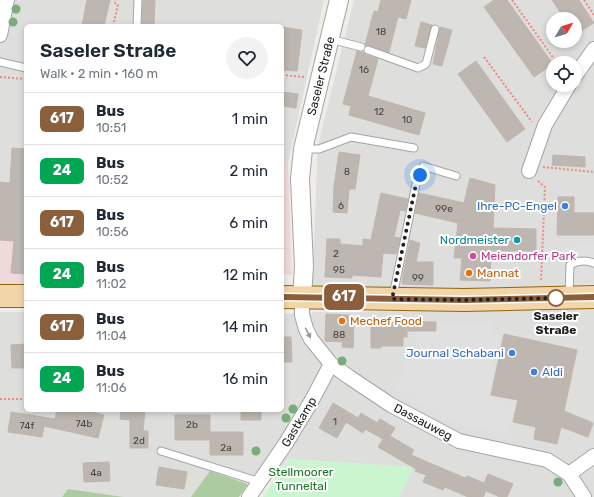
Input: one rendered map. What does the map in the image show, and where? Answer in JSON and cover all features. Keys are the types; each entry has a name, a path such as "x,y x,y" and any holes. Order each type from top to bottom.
{"main road":[{"path":"0,296 24,296"},
{"path":"292,297 464,300 594,297"}],"street":[{"name":"Saseler Straße","path":"292,297 304,266 300,179 304,149 339,0"},
{"path":"0,35 4,3"},
{"path":"582,66 594,49"},
{"path":"530,168 545,125 565,92"},
{"name":"Dassauweg","path":"292,297 302,315 311,339 331,364 391,405 459,441 547,460 569,474 584,497"},
{"name":"Gastkamp","path":"249,497 286,443 311,402 331,364"},
{"path":"569,474 594,456"}],"lane":[{"path":"137,24 138,0"},
{"path":"330,39 365,48 418,68 426,64 435,30"},
{"path":"0,62 24,68"},
{"path":"304,149 319,149 351,137 414,148"},
{"path":"392,299 416,184 422,166 456,176"},
{"path":"569,298 570,266 575,262 584,261 594,263"},
{"path":"161,451 260,482"}],"path":[{"path":"113,24 118,5 115,3 115,0"},
{"path":"512,0 552,56"},
{"path":"584,0 594,15"},
{"path":"110,2 115,3"},
{"path":"484,57 542,135"},
{"path":"284,75 321,78"},
{"path":"0,77 24,79"},
{"path":"530,168 594,172"},
{"path":"530,168 545,188 540,298"},
{"path":"0,399 24,399"}],"shaded area":[{"path":"0,0 324,0 288,162 284,162 284,24 24,24 24,183 0,181"},
{"path":"354,0 594,0 594,284 489,290 312,286 318,145"},
{"path":"284,162 288,162 292,275 284,275"},
{"path":"0,181 24,183 24,287 0,287"},
{"path":"594,246 594,280 562,281 561,247"},
{"path":"594,309 594,497 399,497 413,467 288,459 269,482 216,463 191,497 124,497 69,489 62,497 0,497 0,312 24,312 24,412 284,412 284,314 319,312"},
{"name":"Aldi","path":"493,322 491,333 500,335 488,397 516,403 508,435 472,428 443,419 395,387 418,340 414,338 420,324"}],"green space":[{"name":"Stellmoorer Tunneltal","path":"288,459 414,467 399,497 263,497"},
{"path":"210,471 248,484 239,497 191,497"},
{"path":"68,489 124,497 62,497"}],"building":[{"path":"87,0 110,0 104,24 82,24"},
{"path":"143,0 155,0 154,24 142,24"},
{"path":"381,0 411,0 406,19 398,17 389,52 365,45 374,11 378,12"},
{"path":"494,0 507,0 547,56 546,56 546,69 534,77 484,7"},
{"path":"552,0 579,0 594,23 582,31 582,12 560,12"},
{"path":"421,22 432,25 425,48 415,46"},
{"path":"284,27 302,30 297,71 284,70"},
{"path":"440,27 452,30 442,66 433,64"},
{"path":"357,51 363,52 366,55 378,59 368,96 425,113 419,135 349,115 351,106 343,104"},
{"path":"476,61 525,129 507,142 458,74"},
{"path":"284,92 298,94 296,108 284,106"},
{"path":"12,148 24,149 24,274 11,273 14,241 0,240 0,182 10,183"},
{"path":"339,152 360,155 355,189 349,189 347,213 333,212 334,186"},
{"path":"553,155 585,157 585,167 552,165"},
{"path":"470,178 495,185 493,228 536,229 536,251 491,251 490,281 460,280 462,258 454,258 458,223 415,213 419,193 464,203"},
{"path":"381,193 408,199 405,211 400,210 394,237 400,238 396,254 383,253 381,277 352,275 352,278 325,277 327,239 340,239 340,244 363,246 363,239 371,240"},
{"path":"558,197 574,197 574,213 594,213 594,235 557,235"},
{"path":"410,240 420,243 416,262 433,262 433,285 402,284"},
{"path":"326,314 349,315 348,321 354,321 353,348 342,347 343,342 325,341"},
{"path":"371,321 436,322 436,331 407,331 407,337 403,337 403,346 381,346 381,348 371,348"},
{"name":"Aldi","path":"504,334 577,350 564,411 593,423 588,437 561,427 557,444 534,439 536,427 513,422 518,400 491,395"},
{"path":"284,337 291,337 292,362 284,362"},
{"path":"24,344 24,368 12,368 11,345"},
{"path":"333,403 358,418 361,413 377,423 380,419 395,428 390,436 414,450 411,455 465,478 467,476 484,483 488,474 513,484 507,497 500,497 486,491 483,497 468,497 445,487 443,490 423,482 426,475 415,471 416,469 378,447 383,439 365,429 363,433 346,422 337,438 319,428"},
{"path":"11,412 55,419 57,412 91,412 104,415 98,438 44,426 42,437 8,432"},
{"path":"121,412 145,412 143,431 148,431 148,448 130,448 130,420 120,419"},
{"path":"241,412 261,412 261,420 241,420"},
{"path":"175,415 210,415 210,432 243,432 243,455 210,455 210,440 175,440"},
{"path":"109,462 110,481 84,482 83,463"},
{"path":"159,467 187,472 184,489 156,485"}],"bus line":[{"name":"617","path":"284,297 464,300 594,297"}],"place":[{"name":"Ihre-PC-Engel","path":"565,206"},
{"name":"Nordmeister","path":"517,240"},
{"name":"Meiendorfer Park","path":"473,256"},
{"name":"Mannat","path":"469,273"},
{"name":"Saseler Straße","path":"556,298"},
{"name":"Mechef Food","path":"342,321"},
{"name":"Journal Schabani","path":"512,353"},
{"name":"Aldi","path":"534,372"}],"route":[{"path":"420,175 416,184 392,299 464,300 558,298 556,298"}]}
